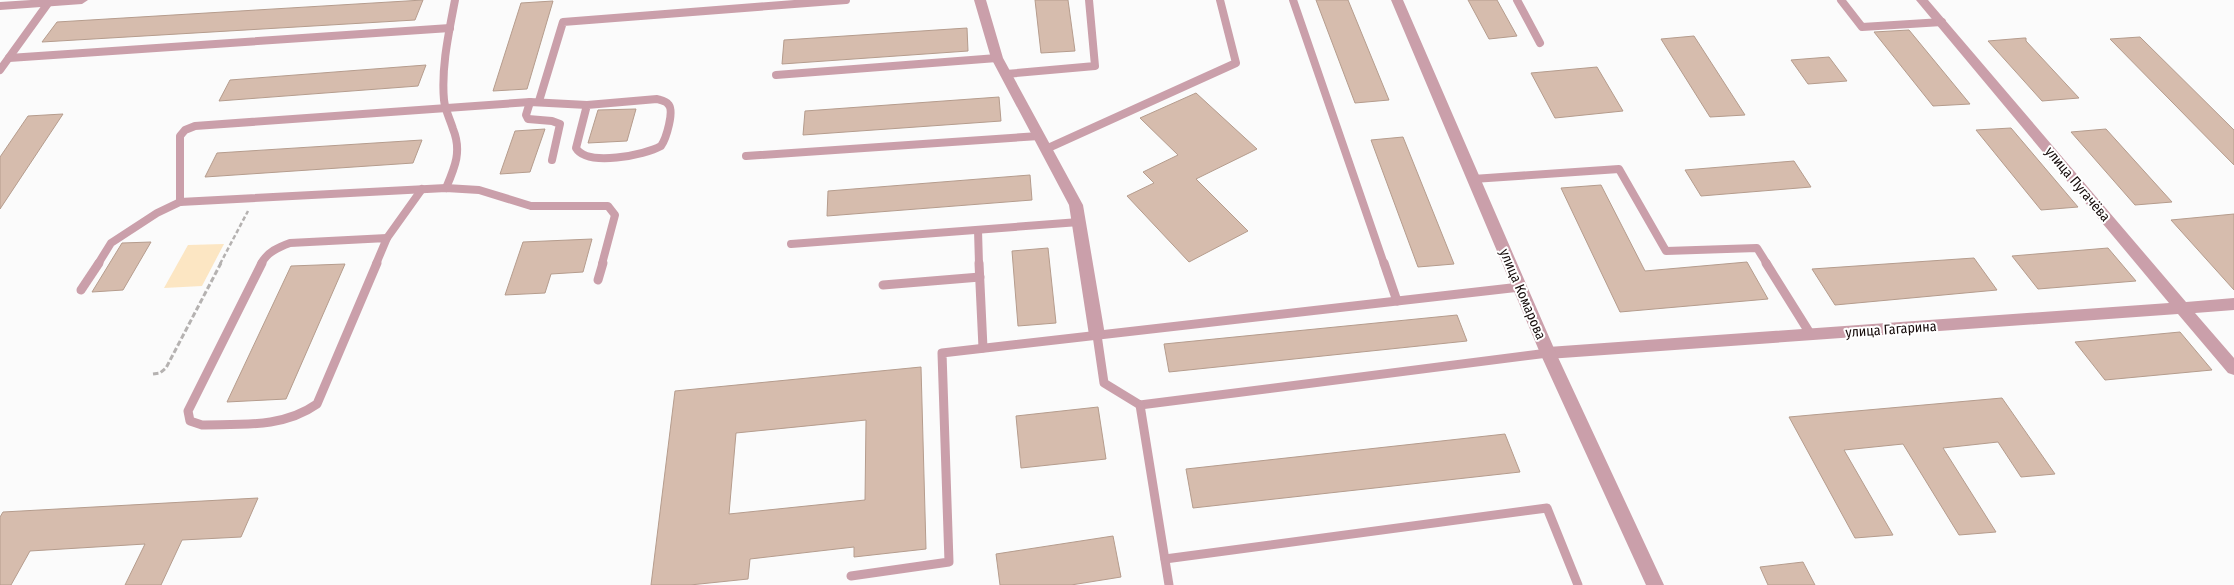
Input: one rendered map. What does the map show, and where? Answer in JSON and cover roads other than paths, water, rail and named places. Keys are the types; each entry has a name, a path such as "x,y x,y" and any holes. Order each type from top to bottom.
{"street":[{"path":"0,6 82,0"},
{"path":"980,0 997,58 1076,205 1097,335"},
{"name":"улица Комарова","path":"1397,0 1548,353 1654,585"},
{"name":"улица Пугачёва","path":"1922,0 2234,369"},
{"name":"улица Гагарина","path":"1548,353 2234,304"}],"lane":[{"path":"446,188 458,152 445,108 445,83 450,28 455,0"},
{"path":"539,102 564,22 846,0"},
{"path":"1006,74 1095,66 1089,0"},
{"path":"1046,150 1236,63 1220,0"},
{"path":"1293,0 1398,301"},
{"path":"1517,0 1540,43"},
{"path":"1841,0 1862,27 1942,22"},
{"path":"0,70 49,2"},
{"path":"9,58 450,28"},
{"path":"776,75 997,58"},
{"path":"180,202 180,136 190,128 530,102 587,104 663,100 671,108 665,142 657,149 644,154 592,157 581,155 576,148 587,104"},
{"path":"530,102 526,115 528,119 537,121 551,120 560,124 552,160"},
{"path":"746,156 1039,136"},
{"path":"1474,179 1619,168 1666,251 1758,248 1811,335"},
{"path":"81,290 111,244 157,212 180,202 446,188 479,190 531,206 608,206 615,215 598,280"},
{"path":"387,238 290,243 277,248 264,258 188,411 190,421 202,425 288,420 304,414 317,404 387,238 422,189"},
{"path":"791,244 1078,222"},
{"path":"978,230 983,348"},
{"path":"883,285 980,277"},
{"path":"851,576 949,562 942,353 1520,287"},
{"path":"1097,335 1104,383 1140,405 1548,353"},
{"path":"1140,405 1169,585"},
{"path":"1165,559 1547,508 1578,585"}]}
